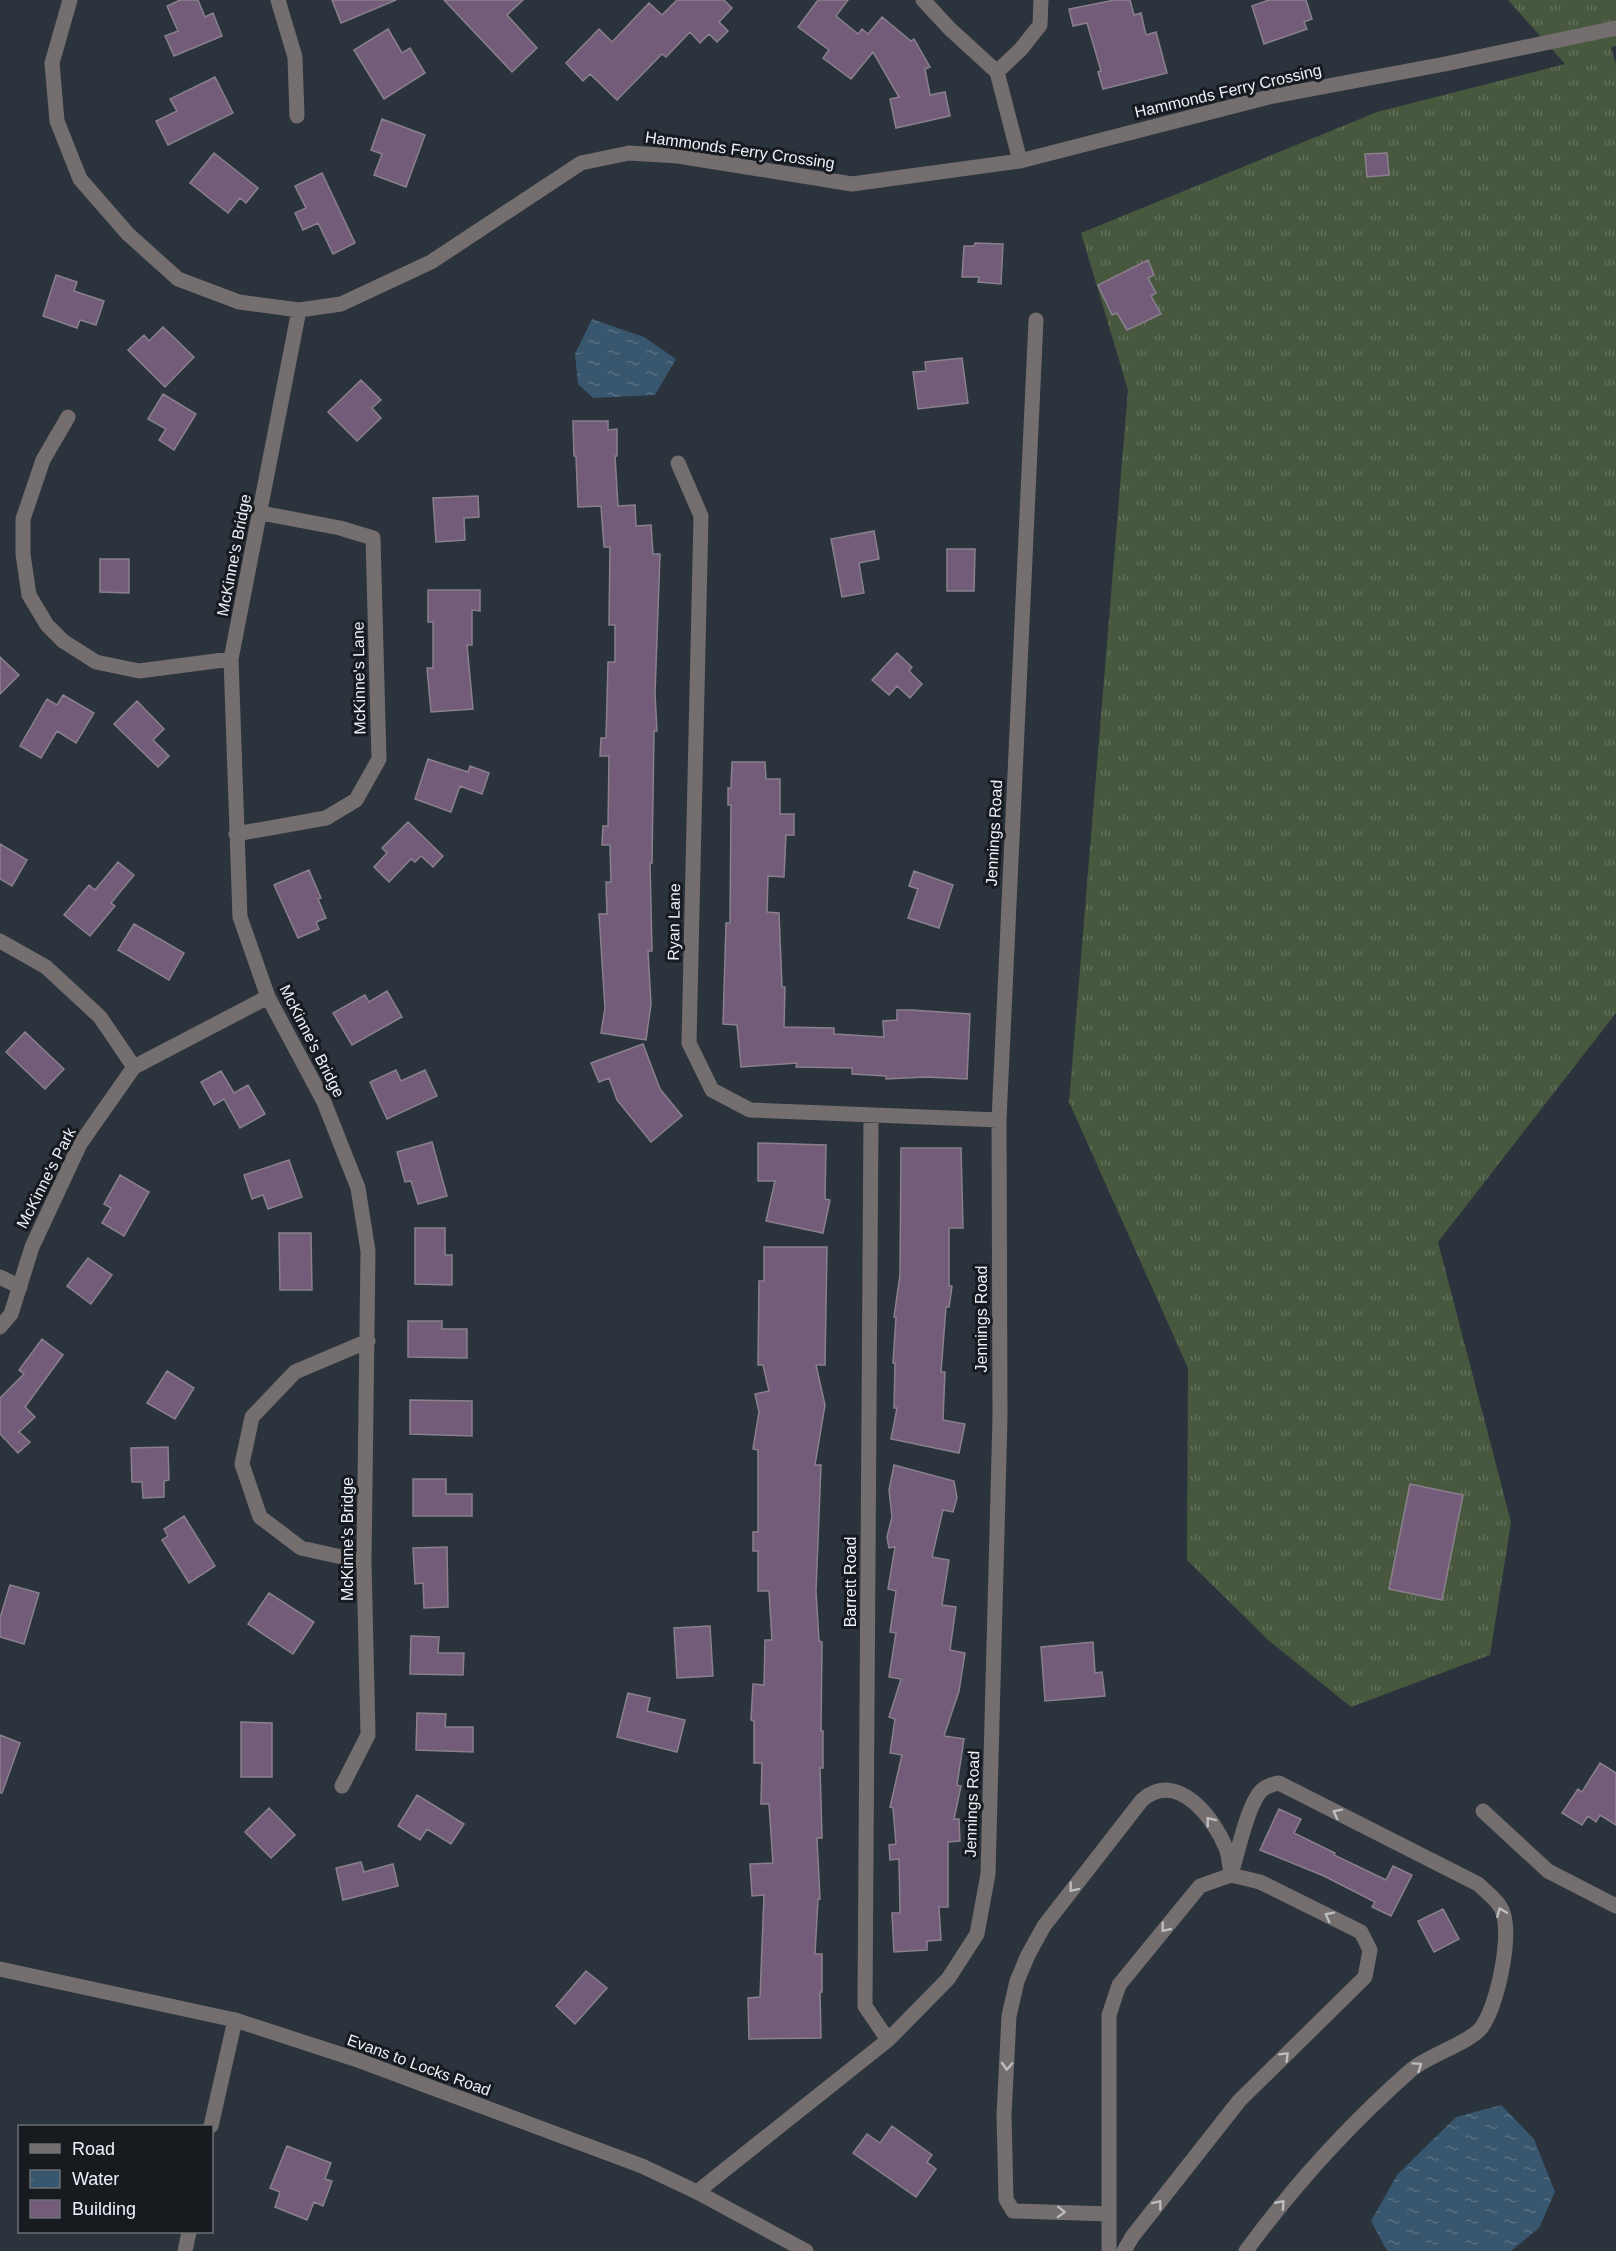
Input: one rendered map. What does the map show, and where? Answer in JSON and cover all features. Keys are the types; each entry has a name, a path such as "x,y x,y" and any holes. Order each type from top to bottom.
{"street":[{"name":"Hammonds Ferry Crossing","path":"70,0 52,63 57,122 80,179 128,234 178,279 239,302 299,310 341,304 431,262 581,163 628,153 678,156 852,184 1020,161 1269,97 1445,64 1616,28"},
{"path":"278,0 295,57 297,116"},
{"path":"923,0 950,29 997,72 1020,161"},
{"path":"997,72 1021,49 1040,25 1041,0"},
{"name":"McKinne's Bridge","path":"299,310 231,659 236,834 240,916 268,997 324,1102 358,1188 368,1251 364,1562 368,1735 342,1786"},
{"name":"Jennings Road","path":"697,2192 888,2040 948,1979 977,1934 988,1874 1000,1417 999,1120 1036,320"},
{"path":"68,417 43,460 24,519 23,554 29,595 47,625 63,641 96,662 140,670 231,659"},
{"name":"Ryan Lane","path":"678,463 701,516 689,1043 712,1090 750,1110 999,1120"},
{"name":"McKinne's Lane","path":"236,834 326,818 356,800 379,759 373,538 340,528 261,513"},
{"path":"0,941 46,967 93,1010 135,1068"},
{"name":"McKinne's Park","path":"0,1327 11,1314 32,1247 80,1144 135,1068 268,997"},
{"name":"Barrett Road","path":"871,1116 865,2006 888,2040"},
{"path":"0,1277 20,1287"},
{"path":"364,1562 301,1548 260,1517 242,1464 252,1417 295,1372 368,1341"},
{"path":"1231,1875 1252,1805 1260,1791 1270,1785 1279,1784 1478,1884 1498,1905 1506,1925 1496,2000 1479,2031 1413,2068 1342,2136 1273,2214 1246,2251"},
{"path":"1109,2214 1013,2211 1006,2199 1004,2115 1008,2027 1017,1981 1028,1954 1044,1926 1142,1800 1151,1792 1165,1790 1177,1792 1194,1802 1215,1825 1227,1850 1231,1875"},
{"path":"1483,1811 1548,1871 1616,1906"},
{"path":"1109,2251 1109,2015 1119,1985 1200,1886 1231,1875 1260,1882 1361,1932 1370,1950 1365,1977 1239,2101 1132,2237 1124,2251"},
{"name":"Evans to Locks Road","path":"0,1969 235,2020 355,2059 642,2166 697,2192 806,2251"},
{"path":"211,2125 235,2020"},
{"path":"185,2251 189,2233"}],"green space":[{"path":"1508,0 1616,0 1616,46 1611,47 1616,64 1616,1013 1438,1242 1511,1522 1490,1655 1351,1707 1268,1640 1187,1560 1188,1368 1069,1102 1128,390 1081,233 1377,112 1565,64"}],"water":[{"path":"592,319 644,337 676,359 655,395 593,398 578,384 575,354"},
{"path":"1501,2105 1534,2139 1555,2192 1539,2228 1511,2251 1387,2251 1371,2221 1397,2175 1456,2117"}],"building":[{"path":"180,0 198,0 205,17 213,13 222,36 174,56 165,36 178,31 167,6"},
{"path":"332,0 396,0 341,23"},
{"path":"444,0 523,0 507,15 537,48 512,72"},
{"path":"677,0 724,0 732,8 719,22 728,31 717,42 709,34 700,43 690,32 666,57 662,54 617,100 590,74 583,81 566,63 599,29 612,42 649,3 662,15"},
{"path":"818,0 848,0 836,16 858,34 862,29 868,34 882,17 911,41 914,39 930,67 925,69 930,95 945,92 950,116 896,128 890,99 899,97 873,52 851,79 823,58 829,50 798,27"},
{"path":"1115,0 1130,0 1134,15 1141,13 1146,35 1156,32 1167,73 1103,89 1098,72 1101,71 1087,23 1073,26 1069,9"},
{"path":"1269,0 1306,0 1312,19 1304,22 1307,29 1264,44 1252,6"},
{"path":"388,29 402,53 410,48 425,73 384,99 354,50"},
{"path":"215,77 233,113 168,145 156,121 177,111 170,99"},
{"path":"382,119 425,135 406,187 374,175 382,154 371,150"},
{"path":"214,153 258,188 246,203 240,198 228,213 190,183"},
{"path":"1387,153 1389,175 1367,177 1365,154"},
{"path":"322,173 355,243 333,254 318,223 303,230 295,213 306,208 295,186"},
{"path":"975,243 1003,244 1001,284 978,282 979,277 962,277 964,246 974,246"},
{"path":"1148,260 1154,275 1148,278 1156,293 1151,296 1161,314 1127,330 1117,313 1112,315 1098,285"},
{"path":"56,275 77,282 74,291 104,301 96,325 80,320 77,328 43,316"},
{"path":"163,327 194,357 165,387 128,350 144,335 149,341"},
{"path":"962,358 968,403 918,409 913,372 926,371 925,362"},
{"path":"361,380 381,400 372,408 381,418 357,441 328,412"},
{"path":"163,394 196,414 174,450 159,440 166,429 148,419"},
{"path":"573,421 608,421 608,430 617,429 617,456 615,456 618,506 635,505 636,526 651,525 653,554 660,554 655,694 657,731 654,731 652,863 650,863 652,951 648,951 651,1004 646,1040 601,1033 605,1008 599,914 607,914 606,882 611,882 610,845 602,845 603,826 608,826 609,756 600,756 601,738 606,738 608,662 615,662 615,625 609,625 610,547 604,547 601,506 578,507"},
{"path":"478,496 479,517 464,518 465,540 436,542 433,498"},
{"path":"874,531 879,559 859,563 864,593 842,597 831,539"},
{"path":"947,549 975,549 974,591 947,591"},
{"path":"100,559 129,559 129,593 100,592"},
{"path":"428,590 480,590 480,611 472,610 472,645 467,645 473,709 431,712 427,668 433,668 433,622 428,622"},
{"path":"897,653 912,667 909,671 922,684 910,698 897,686 889,695 872,680"},
{"path":"0,657 19,675 0,694"},
{"path":"63,695 94,713 76,743 57,731 41,758 20,746 47,699 57,705"},
{"path":"137,701 164,729 153,740 169,756 158,767 114,724"},
{"path":"428,759 468,772 470,766 489,773 482,794 460,786 451,812 415,799"},
{"path":"732,762 765,762 766,779 780,779 780,814 794,814 794,835 786,835 784,877 768,876 767,912 779,913 782,987 785,987 784,1027 834,1028 834,1034 884,1037 883,1021 897,1020 897,1010 970,1014 967,1079 926,1077 886,1079 886,1076 852,1074 852,1068 796,1067 797,1063 741,1067 737,1025 723,1024 726,923 730,923 731,805 728,805 728,788 731,788"},
{"path":"408,822 443,856 433,867 421,856 415,862 411,859 389,882 374,867 387,853 382,848"},
{"path":"0,844 27,860 12,886 0,879"},
{"path":"118,862 134,875 111,903 115,906 90,936 64,915 89,885 95,890"},
{"path":"309,870 321,898 318,899 326,918 316,922 319,929 298,938 274,885"},
{"path":"914,871 953,885 939,928 908,918 918,889 909,886"},
{"path":"134,924 184,953 169,980 118,950"},
{"path":"387,991 402,1017 352,1045 333,1013 365,995 369,1002"},
{"path":"25,1032 64,1069 45,1089 6,1052"},
{"path":"643,1044 660,1089 682,1116 651,1142 617,1100 609,1078 599,1082 591,1063"},
{"path":"396,1070 401,1081 425,1070 437,1096 387,1119 370,1082"},
{"path":"221,1071 234,1093 248,1085 265,1114 240,1128 224,1099 214,1105 201,1082"},
{"path":"432,1142 447,1196 418,1204 411,1181 405,1182 397,1152"},
{"path":"758,1143 826,1145 825,1199 830,1200 823,1233 766,1221 775,1181 758,1181"},
{"path":"901,1148 961,1148 963,1228 949,1228 949,1286 952,1286 949,1307 946,1307 941,1372 945,1372 943,1420 965,1424 959,1453 891,1439 897,1408 894,1408 895,1363 893,1363 896,1317 894,1317 900,1275"},
{"path":"289,1160 302,1197 268,1209 263,1195 252,1199 244,1175"},
{"path":"120,1175 149,1192 124,1236 102,1223 111,1208 104,1204"},
{"path":"415,1228 445,1228 445,1255 452,1255 452,1285 415,1284"},
{"path":"279,1233 311,1233 312,1290 280,1290"},
{"path":"764,1247 827,1247 825,1365 816,1365 825,1405 815,1465 821,1465 816,1591 819,1641 822,1642 823,1768 820,1768 822,1838 817,1838 820,1899 818,1899 815,1954 822,1954 821,2038 749,2039 748,1998 760,1997 764,1895 752,1896 750,1864 773,1863 769,1804 761,1804 762,1763 754,1763 754,1721 751,1720 753,1684 764,1685 765,1640 772,1640 769,1591 758,1591 758,1551 753,1551 753,1532 758,1532 758,1450 753,1449 759,1412 755,1394 769,1391 763,1365 758,1365 759,1281 764,1281"},
{"path":"88,1258 112,1275 91,1304 67,1286"},
{"path":"408,1321 442,1321 442,1329 467,1329 467,1358 408,1357"},
{"path":"42,1339 63,1355 25,1407 35,1417 19,1432 30,1442 18,1453 0,1434 0,1398 24,1374 19,1370"},
{"path":"167,1371 194,1388 175,1419 147,1403"},
{"path":"410,1400 472,1401 472,1436 410,1434"},
{"path":"168,1447 169,1480 164,1481 164,1497 143,1498 142,1482 132,1482 131,1448"},
{"path":"894,1465 954,1481 957,1498 953,1512 943,1510 932,1557 949,1560 942,1605 956,1607 950,1650 965,1653 959,1691 944,1736 964,1739 957,1785 961,1786 954,1819 959,1819 960,1841 948,1842 948,1907 939,1907 941,1940 927,1941 927,1950 894,1952 892,1913 900,1913 899,1859 890,1860 889,1845 896,1844 893,1808 890,1807 902,1755 890,1753 895,1719 889,1717 901,1679 889,1677 896,1633 890,1632 896,1591 888,1589 895,1547 889,1548 887,1537 892,1517 889,1490"},
{"path":"413,1479 446,1479 446,1494 472,1494 472,1516 413,1516"},
{"path":"1410,1484 1463,1495 1442,1600 1389,1589"},
{"path":"184,1516 215,1566 189,1583 162,1540 168,1536 164,1529"},
{"path":"447,1547 448,1607 424,1608 423,1583 415,1584 413,1548"},
{"path":"10,1585 39,1593 24,1644 0,1637 0,1618"},
{"path":"269,1593 314,1622 293,1654 248,1624"},
{"path":"710,1626 713,1676 677,1678 674,1628"},
{"path":"411,1636 439,1637 438,1653 464,1653 463,1675 410,1674"},
{"path":"1093,1642 1095,1673 1102,1672 1105,1696 1045,1701 1041,1647"},
{"path":"628,1693 650,1698 647,1711 685,1720 677,1752 617,1737"},
{"path":"417,1713 446,1714 445,1727 473,1727 473,1752 416,1750"},
{"path":"241,1722 272,1723 272,1777 241,1777"},
{"path":"0,1735 20,1743 2,1793 0,1793"},
{"path":"1600,1763 1616,1773 1616,1825 1600,1815 1596,1822 1588,1816 1582,1825 1562,1813 1578,1789 1582,1792"},
{"path":"417,1795 464,1824 451,1844 427,1829 420,1840 398,1826"},
{"path":"269,1808 295,1835 271,1858 245,1832"},
{"path":"1279,1809 1301,1819 1294,1833 1335,1853 1334,1855 1386,1880 1393,1866 1412,1875 1391,1916 1372,1907 1375,1902 1324,1876 1260,1850"},
{"path":"361,1862 364,1872 393,1864 398,1886 343,1900 336,1868"},
{"path":"1443,1909 1459,1939 1434,1952 1418,1921"},
{"path":"586,1971 607,1988 575,2024 556,2006"},
{"path":"892,2126 932,2155 927,2162 936,2169 916,2197 853,2153 867,2134 880,2143"},
{"path":"287,2146 331,2163 325,2179 332,2181 323,2206 314,2202 307,2220 275,2207 280,2192 270,2188"}]}
